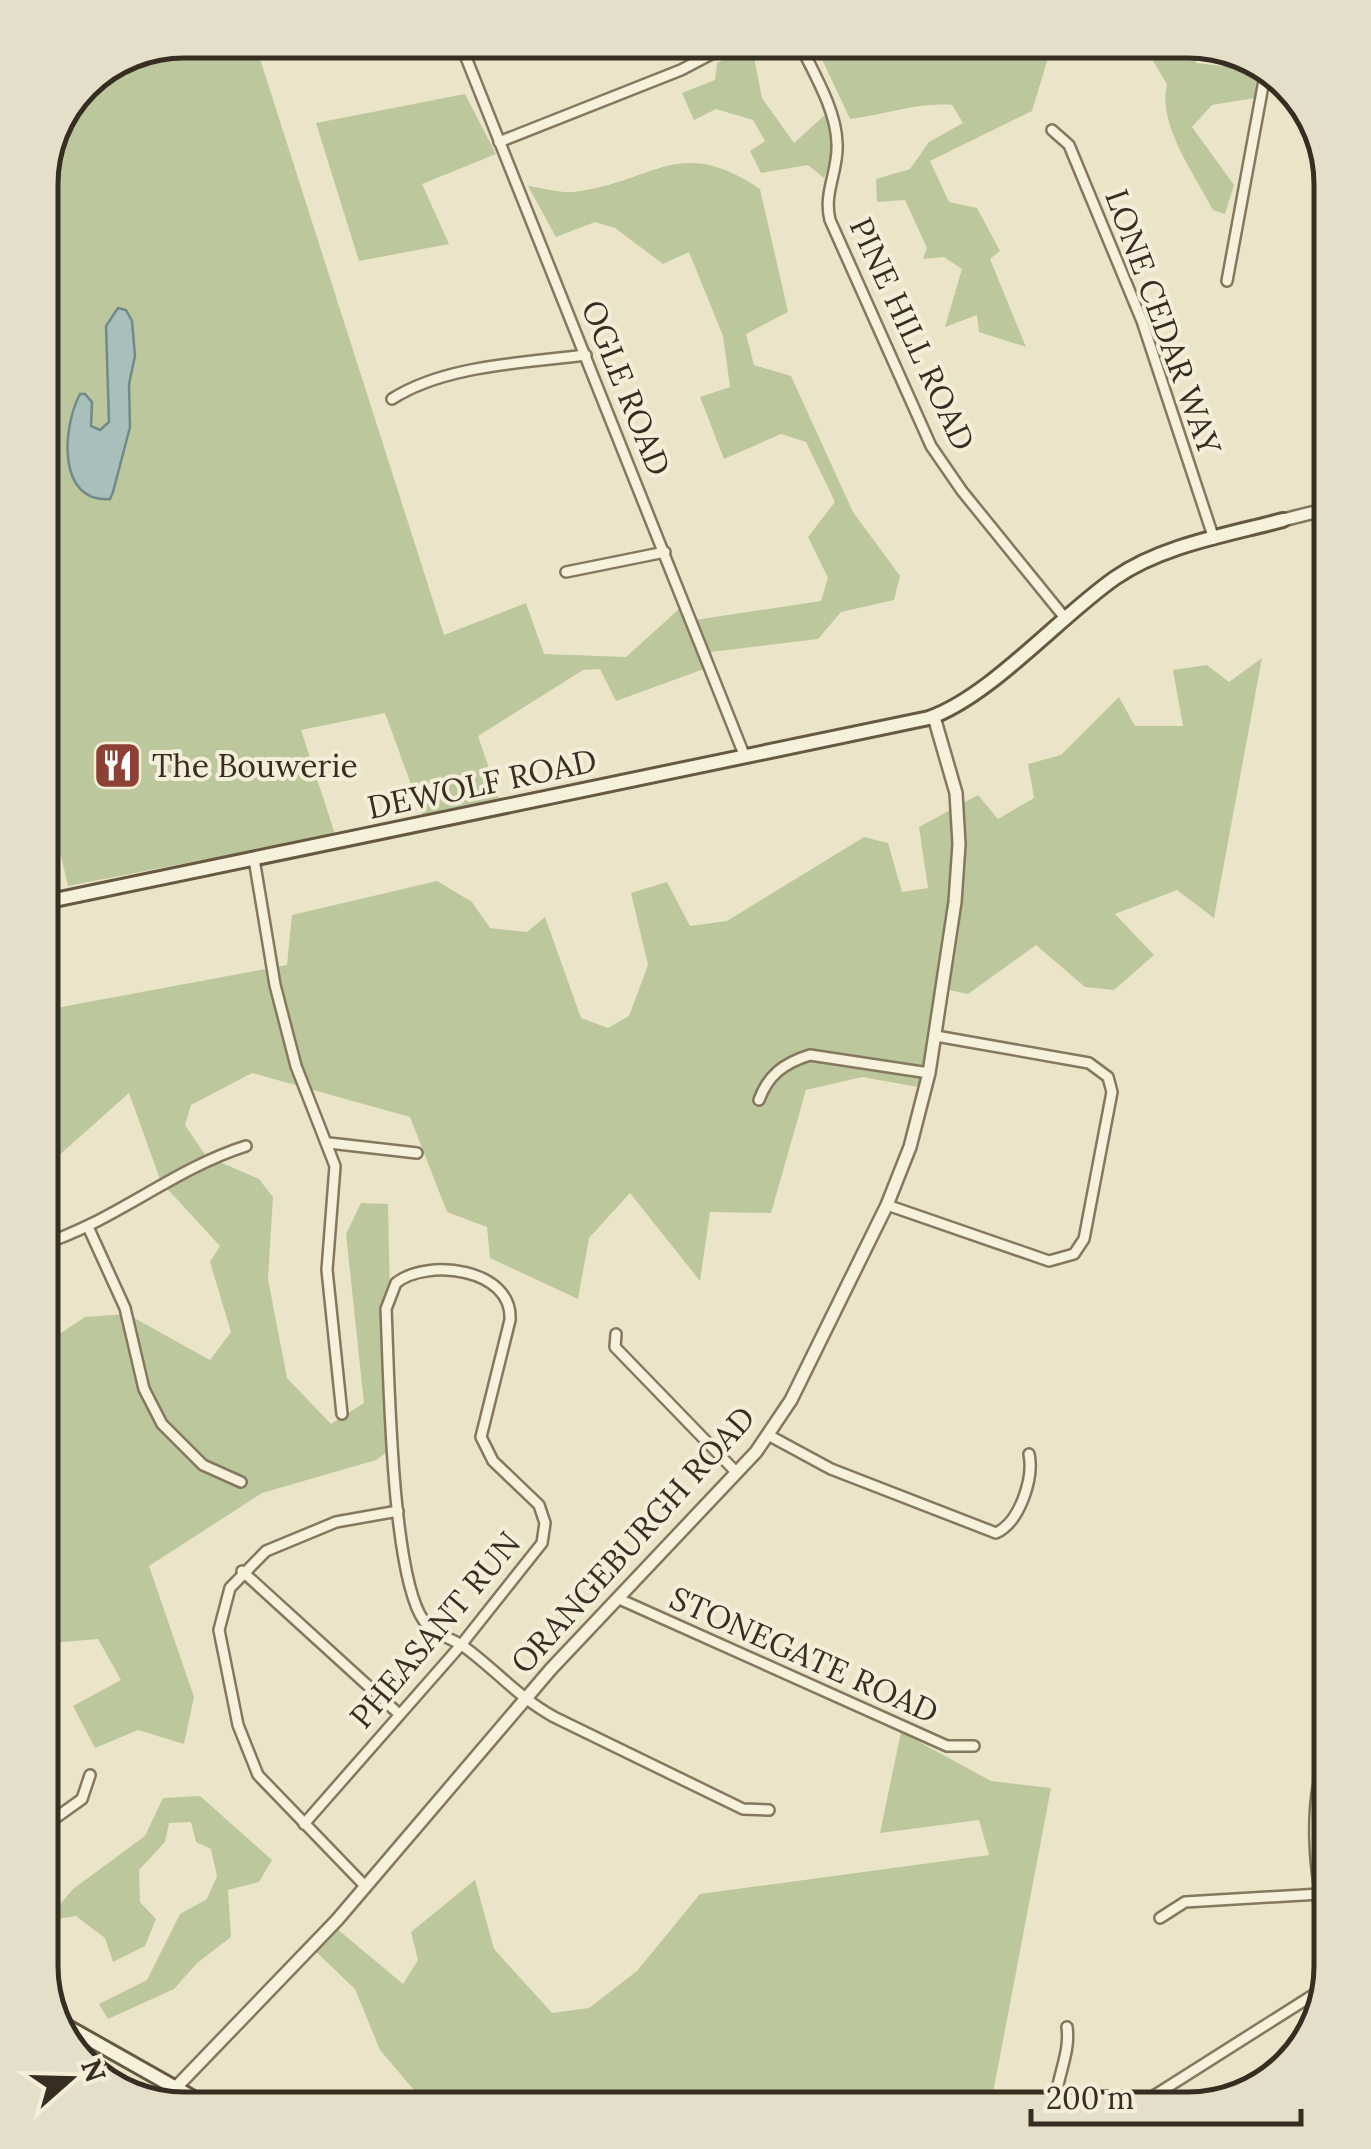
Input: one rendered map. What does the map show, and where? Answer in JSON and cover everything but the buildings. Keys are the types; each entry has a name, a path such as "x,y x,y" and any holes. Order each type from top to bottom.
{"main road":[{"path":"934,716 964,701 1131,568 1283,520"},
{"name":"DEWOLF ROAD","path":"58,899 934,716"},
{"path":"76,2031 186,2091"}],"street":[{"name":"OGLE ROAD","path":"465,58 745,756"},
{"path":"500,142 704,58"},
{"name":"PINE HILL ROAD","path":"805,58 836,133 837,160 827,199 830,220 920,424 962,492 1065,618"},
{"path":"1228,281 1264,83"},
{"name":"LONE CEDAR WAY","path":"1052,130 1069,145 1132,295 1214,539"},
{"path":"392,399 408,389 472,372 586,354"},
{"path":"1283,520 1314,512"},
{"path":"566,572 665,552"},
{"name":"ORANGEBURGH ROAD","path":"175,2091 366,1887 616,1598 770,1436 887,1205 910,1147 929,1073 959,844 956,793 934,716"},
{"path":"254,860 275,985 296,1066 329,1143 334,1166 327,1270 342,1414"},
{"path":"887,1205 1050,1260 1074,1254 1084,1239 1112,1092 1108,1076 1088,1063 936,1036"},
{"path":"759,1100 766,1082 791,1061 810,1056 929,1073"},
{"path":"329,1143 417,1153"},
{"path":"58,1239 89,1228 222,1154 246,1146"},
{"path":"89,1228 125,1308 153,1408 188,1454 215,1472 241,1482"},
{"name":"PHEASANT RUN","path":"304,1824 537,1552 545,1524 534,1498 493,1462 482,1437 510,1320 508,1301 490,1279 413,1273 396,1283 387,1300 398,1511"},
{"path":"616,1334 614,1347 737,1473"},
{"path":"770,1436 832,1469 996,1533 1011,1522 1032,1472 1029,1454"},
{"path":"366,1887 258,1775 234,1708 219,1630 224,1602 242,1571 266,1551 316,1528 398,1511 418,1611 432,1630 461,1645 524,1701 743,1810 769,1810"},
{"path":"242,1571 399,1714"},
{"name":"STONEGATE ROAD","path":"616,1598 947,1746 974,1746"},
{"path":"58,1816 82,1799 90,1774"},
{"path":"1160,1918 1185,1902 1314,1894"},
{"path":"1160,2092 1309,1997"},
{"path":"1055,2092 1069,2041 1067,2027"}],"green space":[{"path":"260,58 444,635 526,603 544,654 626,657 689,600 695,620 821,601 828,578 808,537 835,502 806,442 781,434 724,459 700,397 730,387 723,336 689,252 663,264 615,228 595,222 556,237 528,186 574,192 686,163 732,173 760,189 788,312 746,334 754,365 791,376 853,512 900,576 894,600 841,612 818,639 711,652 715,665 616,701 600,669 583,670 478,736 499,798 423,817 385,713 301,730 335,834 68,886 58,844 58,175 67,135 94,94 135,67 159,60"},
{"path":"728,58 754,58 762,98 794,143 826,114 834,153 824,178 808,165 761,173 750,151 765,141 753,120 716,109 694,120 682,93 715,80 717,63"},
{"path":"821,58 1048,58 1032,111 930,161 949,202 977,208 1000,251 990,259 1026,347 979,332 977,315 945,327 962,269 944,257 923,259 927,248 905,200 877,202 876,179 910,169 929,142 963,123 952,105 914,107 850,119"},
{"path":"1151,58 1194,58 1196,63 1234,66 1256,78 1255,98 1212,105 1192,127 1234,185 1225,214 1213,210 1172,132 1165,99 1167,84"},
{"path":"465,94 496,154 422,184 449,244 359,261 316,123"},
{"path":"1262,658 1214,918 1177,890 1115,914 1154,955 1114,990 1085,987 1036,945 968,994 944,989 924,1088 862,1077 806,1090 771,1213 710,1212 700,1281 630,1193 589,1238 578,1299 490,1258 487,1227 447,1212 410,1117 252,1073 191,1105 185,1125 206,1156 259,1179 273,1197 268,1279 287,1378 331,1424 364,1403 346,1234 361,1203 388,1204 393,1448 376,1460 262,1493 149,1566 194,1697 184,1744 138,1730 95,1748 73,1706 121,1680 98,1639 58,1642 58,1335 85,1317 127,1314 210,1360 231,1332 210,1262 220,1246 161,1182 129,1093 58,1156 58,1008 287,965 292,915 437,881 472,902 490,928 527,932 545,917 581,1018 608,1028 629,1016 648,965 631,893 667,882 690,926 727,921 864,837 888,843 902,892 928,888 919,827 978,795 998,819 1034,798 1028,764 1061,755 1119,697 1135,726 1183,726 1173,670 1207,665 1229,682"},
{"path":"901,1732 991,1781 1051,1788 993,2092 415,2091 380,2050 355,1989 310,1946 330,1923 403,1984 418,1960 411,1932 475,1880 494,1949 552,2013 589,2008 637,1971 700,1894 989,1855 979,1820 880,1833"},
{"path":"200,1796 272,1860 259,1882 228,1890 231,1937 197,1963 174,1989 108,2019 99,2004 147,1980 180,1914 207,1899 217,1876 211,1849 196,1842 191,1822 169,1823 165,1842 139,1870 140,1902 156,1919 145,1946 113,1962 105,1938 76,1916 58,1919 58,1907 73,1889 145,1836 163,1798"}],"water":[{"path":"118,308 126,310 132,321 135,356 129,384 130,427 110,499 93,497 80,489 68,461 68,443 80,394 92,402 91,426 100,430 109,422 106,326"}],"place":[{"name":"The Bouwerie","path":"117,766"}]}
